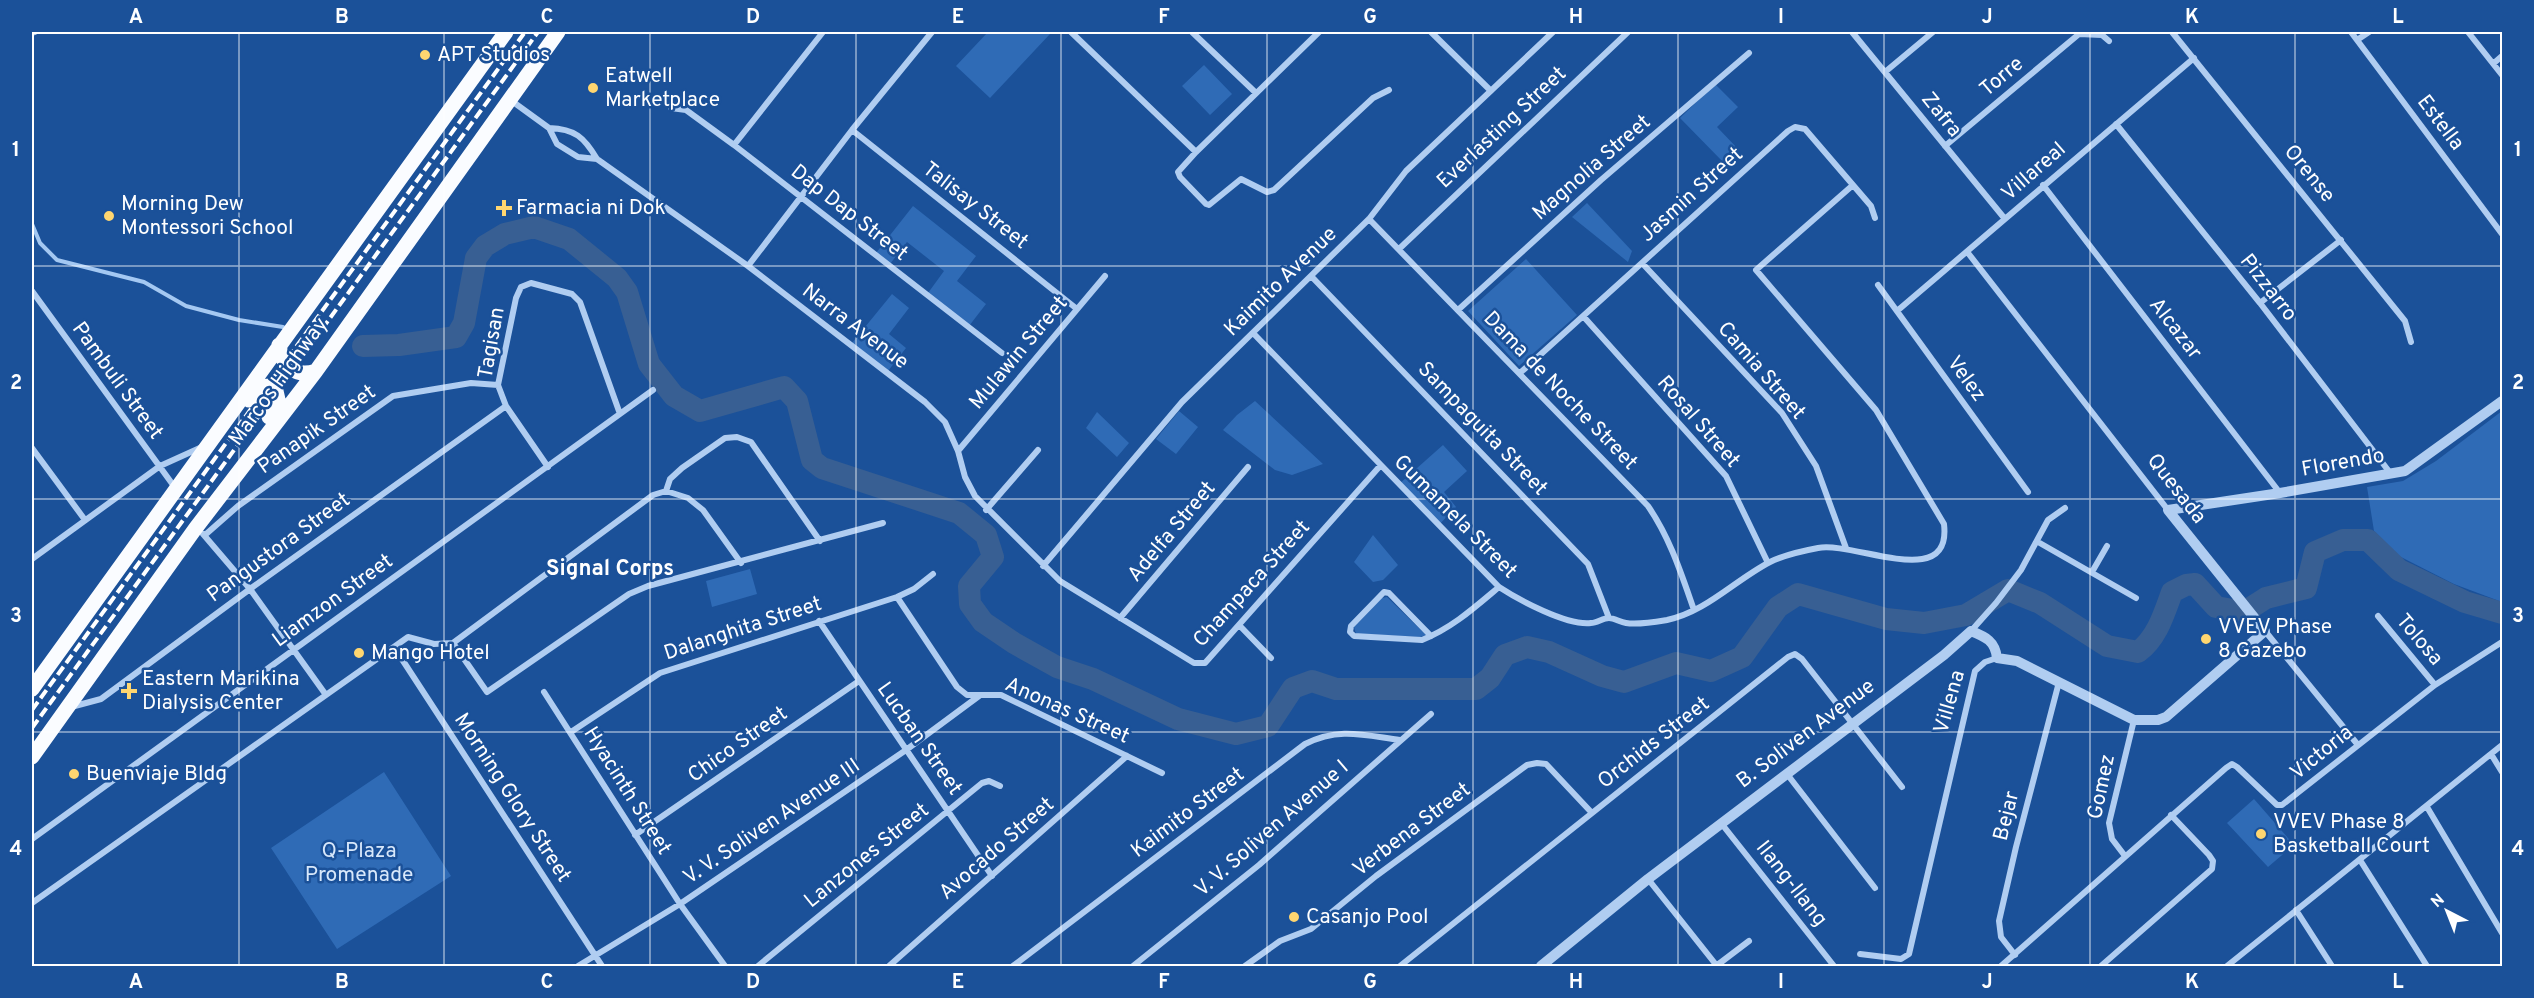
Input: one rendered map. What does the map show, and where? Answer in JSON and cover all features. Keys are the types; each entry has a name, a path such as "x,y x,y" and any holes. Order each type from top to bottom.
{"main road":[{"name":"Marcos Highway","path":"32,689 506,32"},
{"name":"Marcos Highway","path":"32,757 200,532 558,32"},
{"path":"283,340 284,364 295,372 306,374 316,371"},
{"path":"176,490 190,481 259,387 270,386 276,391 279,404 200,511 200,532"}],"street":[{"path":"734,145 823,32"},
{"path":"748,266 852,130 932,32"},
{"path":"1071,32 1196,152"},
{"path":"1192,32 1256,93"},
{"path":"1431,32 1491,92"},
{"name":"Kaimito Avenue","path":"1043,566 1182,402 1369,219 1406,171 1553,32"},
{"name":"Everlasting Street","path":"1399,249 1628,32"},
{"name":"Zafra","path":"1852,32 2005,219"},
{"path":"1885,72 1933,32"},
{"name":"Orense","path":"2172,32 2405,321 2411,342"},
{"name":"Estella","path":"2351,32 2502,234"},
{"path":"2357,40 2369,32"},
{"path":"2468,32 2502,75"},
{"path":"1314,33 1178,172 1206,204 1214,204 1241,178 1267,192 1274,190 1373,98 1389,90"},
{"path":"2078,33 2102,35 2109,41"},
{"name":"Torre","path":"1945,146 2078,33"},
{"name":"Magnolia Street","path":"1458,310 1601,180 1749,54"},
{"path":"2494,63 2502,56"},
{"name":"Villareal","path":"1897,311 1956,259 1968,253 2043,184 2194,58"},
{"name":"Narra Avenue","path":"509,99 549,128 557,144 578,157 597,159"},
{"name":"Dap Dap Street","path":"671,108 686,110 734,145 1002,353"},
{"name":"Pizzarro","path":"2116,124 2260,303 2392,475"},
{"name":"Jasmin Street","path":"1520,373 1795,127 1804,129 1871,206 1875,218"},
{"name":"Narra Avenue","path":"549,128 566,129 587,142 597,159 748,266 925,402 945,422 958,451 965,477 975,496 986,510 1043,566"},
{"name":"Talisay Street","path":"852,130 1077,309"},
{"name":"Alcazar","path":"2043,184 2280,494"},
{"name":"Gumamela Street","path":"1253,333 1499,587 1524,603 1572,620 1590,623 1609,618 1626,623 1668,619 1694,610 1768,563 1783,556 1820,547 1846,548 1908,561 1928,560 1936,556 1946,538 1944,524 1876,411 1756,270 1853,185"},
{"name":"Dama de Noche Street","path":"1369,219 1648,506 1662,527 1675,554 1694,610"},
{"path":"2260,303 2341,240"},
{"name":"Quesada","path":"1968,253 2168,510 2358,745"},
{"name":"Camia Street","path":"1642,263 1782,413 1816,466 1846,548"},
{"name":"Mulawin Street","path":"958,451 1105,276"},
{"name":"Sampaguita Street","path":"1311,276 1587,564 1609,618"},
{"name":"Tagisan","path":"548,466 506,406 498,385 516,298 521,287 531,283 572,294 580,303 620,414"},
{"name":"Velez","path":"1878,285 2028,492"},
{"name":"Pambuli Street","path":"32,291 176,490"},
{"name":"Rosal Street","path":"1583,316 1726,476 1768,563"},
{"name":"Panapik Street","path":"200,532 393,396 471,383 498,385"},
{"name":"Liamzon Street","path":"32,839 653,390"},
{"name":"Florendo","path":"2168,510 2392,475 2418,464 2502,401"},
{"name":"Pangustora Street","path":"67,708 101,699 506,406"},
{"path":"666,492 670,479 682,468 725,438 737,437 752,442 820,541"},
{"path":"32,559 160,466 208,444"},
{"path":"32,448 85,520"},
{"path":"986,510 1038,450"},
{"name":"Champaca Street","path":"1043,566 1060,581 1194,663 1205,663 1380,466"},
{"name":"Adelfa Street","path":"1120,618 1248,467"},
{"path":"32,903 408,637 434,644 453,643 653,495 666,492 688,498 703,510 741,563"},
{"name":"B. Soliven Avenue","path":"1541,966 1648,879 1944,655 1971,631 1996,603 2038,542 2048,520 2065,508"},
{"path":"453,643 487,692 629,594 648,586 741,563 883,523"},
{"path":"200,532 250,589 326,694"},
{"path":"2038,542 2136,598"},
{"path":"2092,572 2107,546"},
{"name":"Dalanghita Street","path":"571,732 660,673 897,597 914,589 933,574"},
{"path":"1431,636 1389,594 1384,592 1351,626 1350,632 1354,636 1422,640 1431,636 1463,619 1499,587"},
{"name":"Anonas Street","path":"897,597 957,687 968,695 1001,695 1162,773"},
{"name":"Tolosa","path":"2378,616 2436,685"},
{"name":"Lucban Street","path":"819,621 993,876"},
{"path":"1239,625 1271,658"},
{"path":"1971,631 1987,638 1996,648 1997,658"},
{"path":"2134,720 2158,720 2166,717 2265,632"},
{"name":"Victoria","path":"2001,966 2232,764 2277,805 2282,805 2436,685 2502,642"},
{"name":"Morning Glory Street","path":"394,647 602,966"},
{"name":"Orchids Street","path":"1400,966 1788,657 1795,654 1802,659 1902,788"},
{"name":"Villena","path":"1860,954 1901,958 1909,954 1975,671 1985,662 1997,658 2017,661 2134,720"},
{"name":"Chico Street","path":"635,835 859,681"},
{"name":"Bejar","path":"2015,955 2001,937 1999,921 2059,682"},
{"name":"Hyacinth Street","path":"544,692 680,904 725,966"},
{"name":"V. V. Soliven Avenue III","path":"578,966 680,904 906,750 978,696"},
{"name":"V. V. Soliven Avenue I","path":"1133,966 1258,865 1431,714"},
{"name":"Gomez","path":"2125,856 2112,838 2109,823 2134,720"},
{"name":"Kaimito Street","path":"1013,966 1305,744 1324,734 1347,733 1400,740"},
{"path":"2231,965 2502,745"},
{"path":"2492,754 2502,772"},
{"name":"Avocado Street","path":"889,966 1127,756"},
{"name":"Verbena Street","path":"1245,966 1280,941 1311,928 1376,876 1527,765 1545,764 1592,813"},
{"path":"1786,773 1875,888"},
{"name":"Lanzones Street","path":"759,966 982,783 989,782 1000,786"},
{"path":"2427,807 2502,933"},
{"path":"2101,966 2212,869 2213,861 2209,855 2171,815"},
{"name":"Ilang-Ilang","path":"1721,823 1834,966"},
{"path":"2360,860 2427,966"},
{"path":"1648,879 1717,966 1749,941"},
{"path":"2296,910 2332,966"}],"green space":[{"path":"988,32 1047,32 1050,34 990,98 956,66"},
{"path":"1204,65 1232,94 1210,115 1182,86"},
{"path":"1715,84 1738,107 1717,127 1739,150 1725,164 1680,118"},
{"path":"1587,203 1632,251 1628,262 1572,217"},
{"path":"913,206 976,256 957,281 986,304 969,326 928,293 944,271 907,242 890,264 876,253"},
{"path":"1526,259 1577,315 1519,366 1468,311"},
{"path":"892,294 909,308 889,334 906,348 888,371 852,343"},
{"path":"1255,401 1323,464 1292,475 1275,470 1223,430"},
{"path":"1179,411 1198,427 1176,454 1156,439"},
{"path":"2502,411 2502,602 2454,584 2399,556 2374,531 2367,487 2403,481 2436,461"},
{"path":"1097,412 1129,443 1117,457 1086,428"},
{"path":"1443,445 1467,471 1444,492 1456,507 1437,527 1398,485"},
{"path":"1373,535 1398,565 1383,580 1373,582 1354,562"},
{"path":"750,569 757,594 712,607 706,581"},
{"path":"1387,597 1426,635 1420,637 1356,634 1354,627 1382,598"},
{"name":"Q-Plaza Promenade","path":"384,772 451,876 337,949 271,848"},
{"name":"VVEV Phase 8 Basketball Court","path":"2254,799 2294,845 2268,867 2227,823"}],"waterway":[{"path":"32,224 40,243 57,260 144,282 186,306 239,320 283,327"},
{"path":"363,346 399,345 456,337 464,323 476,258 485,246 505,234 534,227 569,239 617,278 627,292 649,364 674,396 700,411 784,387 797,401 812,460 822,468 959,513 986,535 993,557 969,586 970,604 983,622 1014,643 1057,667 1093,679 1178,719 1236,734 1268,726 1293,688 1312,681 1336,689 1476,689 1490,678 1505,655 1527,647 1549,652 1602,676 1624,682 1676,663 1711,671 1742,657 1778,607 1798,594 1886,619 1924,623 1966,615 2008,590 2040,603 2107,646 2138,652 2155,633 2172,592 2186,585 2195,584 2216,607 2244,612 2266,598 2306,588 2315,552 2343,540 2368,540 2399,570 2465,602 2502,613"}],"railway":[{"path":"32,710 525,32"},
{"path":"32,728 538,32"}],"place":[{"name":"APT Studios","path":"425,55"},
{"name":"Eatwell Marketplace","path":"593,88"},
{"name":"Farmacia ni Dok","path":"504,208"},
{"name":"Morning Dew Montessori School","path":"109,216"},
{"name":"VVEV Phase 8 Gazebo","path":"2206,639"},
{"name":"Mango Hotel","path":"359,653"},
{"name":"Eastern Marikina Dialysis Center","path":"129,691"},
{"name":"Buenviaje Bldg","path":"74,774"},
{"name":"VVEV Phase 8 Basketball Court","path":"2261,834"},
{"name":"Casanjo Pool","path":"1294,917"}],"district":[{"name":"Signal Corps","path":"610,569"}]}
